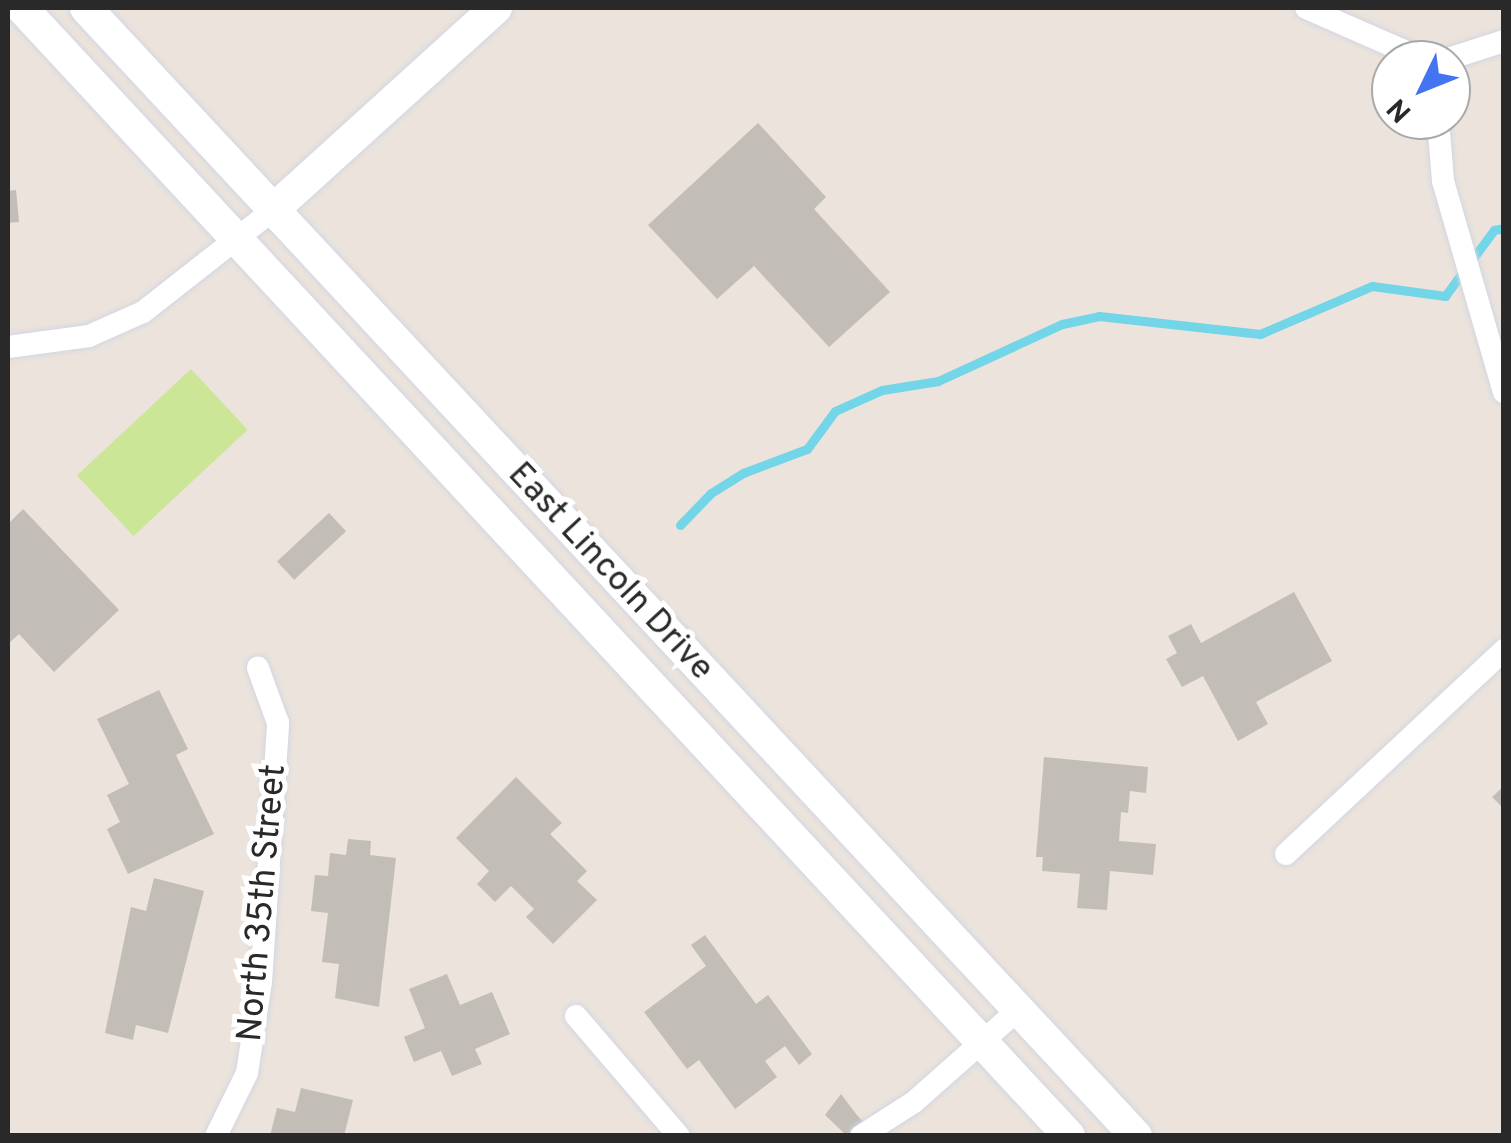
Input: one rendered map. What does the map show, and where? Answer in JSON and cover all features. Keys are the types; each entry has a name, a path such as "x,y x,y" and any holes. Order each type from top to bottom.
{"main road":[{"name":"East Lincoln Drive","path":"22,8 1069,1136"},
{"name":"East Lincoln Drive","path":"86,8 1136,1136"},
{"path":"272,210 496,8"}],"street":[{"path":"1306,8 1379,40"},
{"path":"1471,52 1504,41"},
{"path":"1439,140 1442,181 1504,392"},
{"path":"8,347 67,341 112,327 175,292 272,210"},
{"path":"1286,854 1504,650"},
{"name":"North 35th Street","path":"216,1136 247,1073 262,982 278,723 258,668"},
{"path":"861,1136 914,1102 1018,1009"},
{"path":"576,1016 679,1136"},
{"path":"895,1136 914,1102"}],"green space":[{"path":"191,369 248,430 134,536 77,475"}],"building":[{"path":"758,123 826,197 814,209 890,292 829,347 754,266 717,299 648,225"},
{"path":"16,190 19,222 8,223 8,191"},
{"path":"23,509 119,610 54,672 19,634 8,644 8,524"},
{"path":"329,513 346,531 294,580 277,561"},
{"path":"1294,592 1332,661 1256,702 1268,724 1238,741 1203,676 1182,687 1166,659 1177,653 1168,636 1191,624 1201,643"},
{"path":"159,690 188,749 176,755 214,834 128,874 107,829 120,822 107,795 129,784 97,719"},
{"path":"1044,757 1148,767 1146,793 1130,791 1128,813 1121,812 1119,841 1156,844 1153,875 1110,871 1107,910 1077,908 1080,874 1042,871 1043,857 1036,857"},
{"path":"516,777 562,823 550,834 587,871 577,881 597,900 553,944 526,917 534,909 511,886 495,902 477,884 489,871 456,838"},
{"path":"1504,786 1504,809 1492,797"},
{"path":"348,839 371,841 370,855 396,858 379,1007 335,998 339,964 322,962 328,913 311,911 315,875 328,876 330,853 346,855"},
{"path":"154,878 204,891 168,1033 136,1025 133,1040 105,1033 131,907 146,911"},
{"path":"705,935 756,1004 768,995 812,1054 799,1065 785,1046 765,1061 777,1077 735,1109 699,1060 687,1069 644,1012 706,966 691,945"},
{"path":"447,974 460,1005 492,992 510,1034 475,1049 482,1064 452,1076 441,1051 414,1062 404,1037 425,1028 409,989"},
{"path":"301,1088 353,1100 344,1136 270,1136 277,1108 295,1112"},
{"path":"841,1094 876,1136 847,1136 825,1115"}],"waterway":[{"path":"680,525 711,493 743,473 807,449 835,411 882,390 938,381 1062,324 1099,316 1260,334 1372,286 1445,296 1494,230 1504,228"}]}
